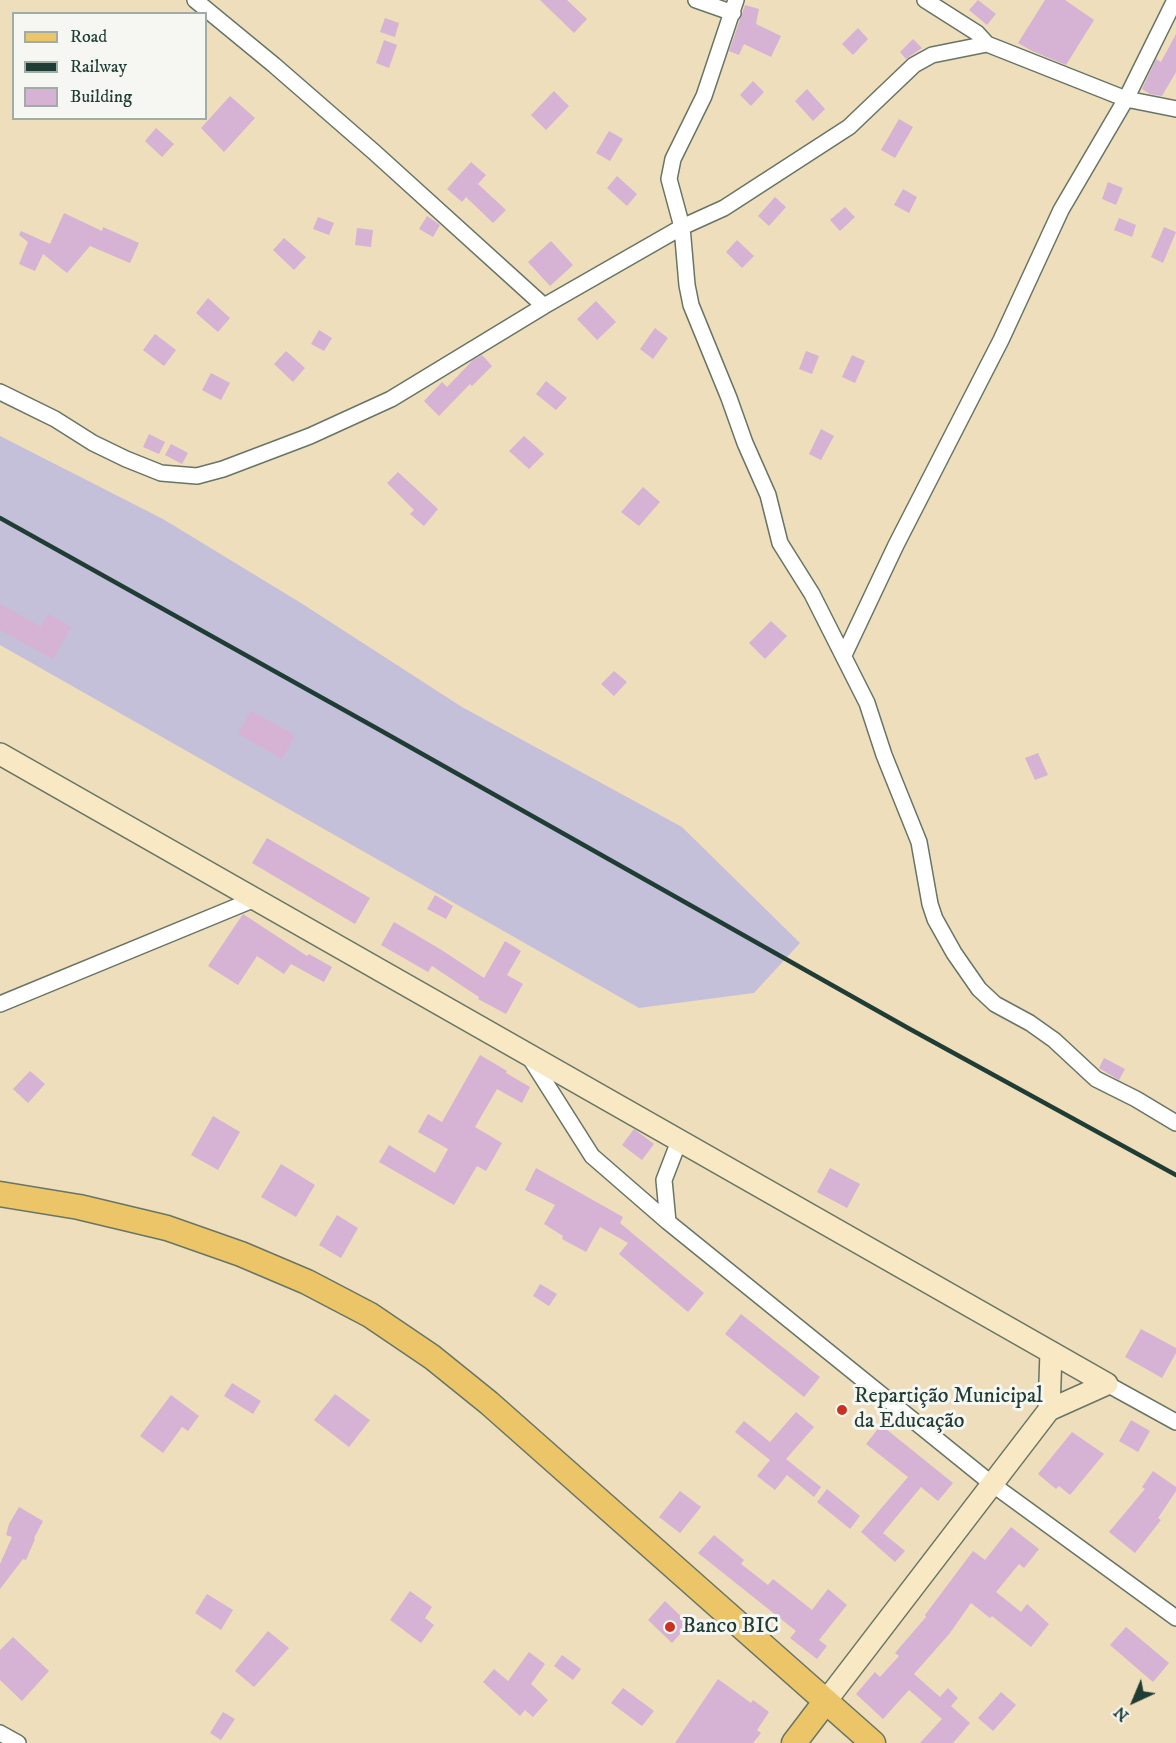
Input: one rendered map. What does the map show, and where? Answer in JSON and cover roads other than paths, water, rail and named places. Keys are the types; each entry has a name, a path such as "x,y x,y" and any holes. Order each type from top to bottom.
{"main road":[{"path":"0,1194 79,1207 167,1228 241,1254 307,1282 370,1315 432,1357 489,1403 873,1743"},
{"path":"795,1743 826,1701"}],"street":[{"path":"195,0 374,152 544,306"},
{"path":"696,0 735,6 704,96 673,159 670,170 669,179 674,204 682,226 691,305 768,495 780,543 812,594 867,703 884,755 919,842 930,904 935,919 972,980 994,1004 1030,1023 1054,1040 1096,1079 1136,1099 1176,1124"},
{"path":"925,0 976,33 987,44 1126,99 1176,109"},
{"path":"844,655 896,545 1001,340 1061,210 1126,99 1175,0"},
{"path":"0,392 55,419 93,443 161,473 197,476 223,469 310,436 391,399 682,226 724,208 849,127 914,65 932,55 987,44"},
{"path":"0,754 1176,1422"},
{"path":"0,1004 255,899"},
{"path":"527,1054 592,1156 668,1222 992,1484 1176,1618"},
{"path":"668,1222 664,1180 679,1141"},
{"path":"1049,1410 1051,1352"},
{"path":"826,1701 1049,1410 1107,1384"},
{"path":"0,1733 18,1743"}],"railway":[{"path":"0,518 908,1028 1176,1175"}],"place":[{"name":"Repartição Municipal da Educação","path":"842,1410"},
{"name":"Banco BIC","path":"670,1627"}]}
